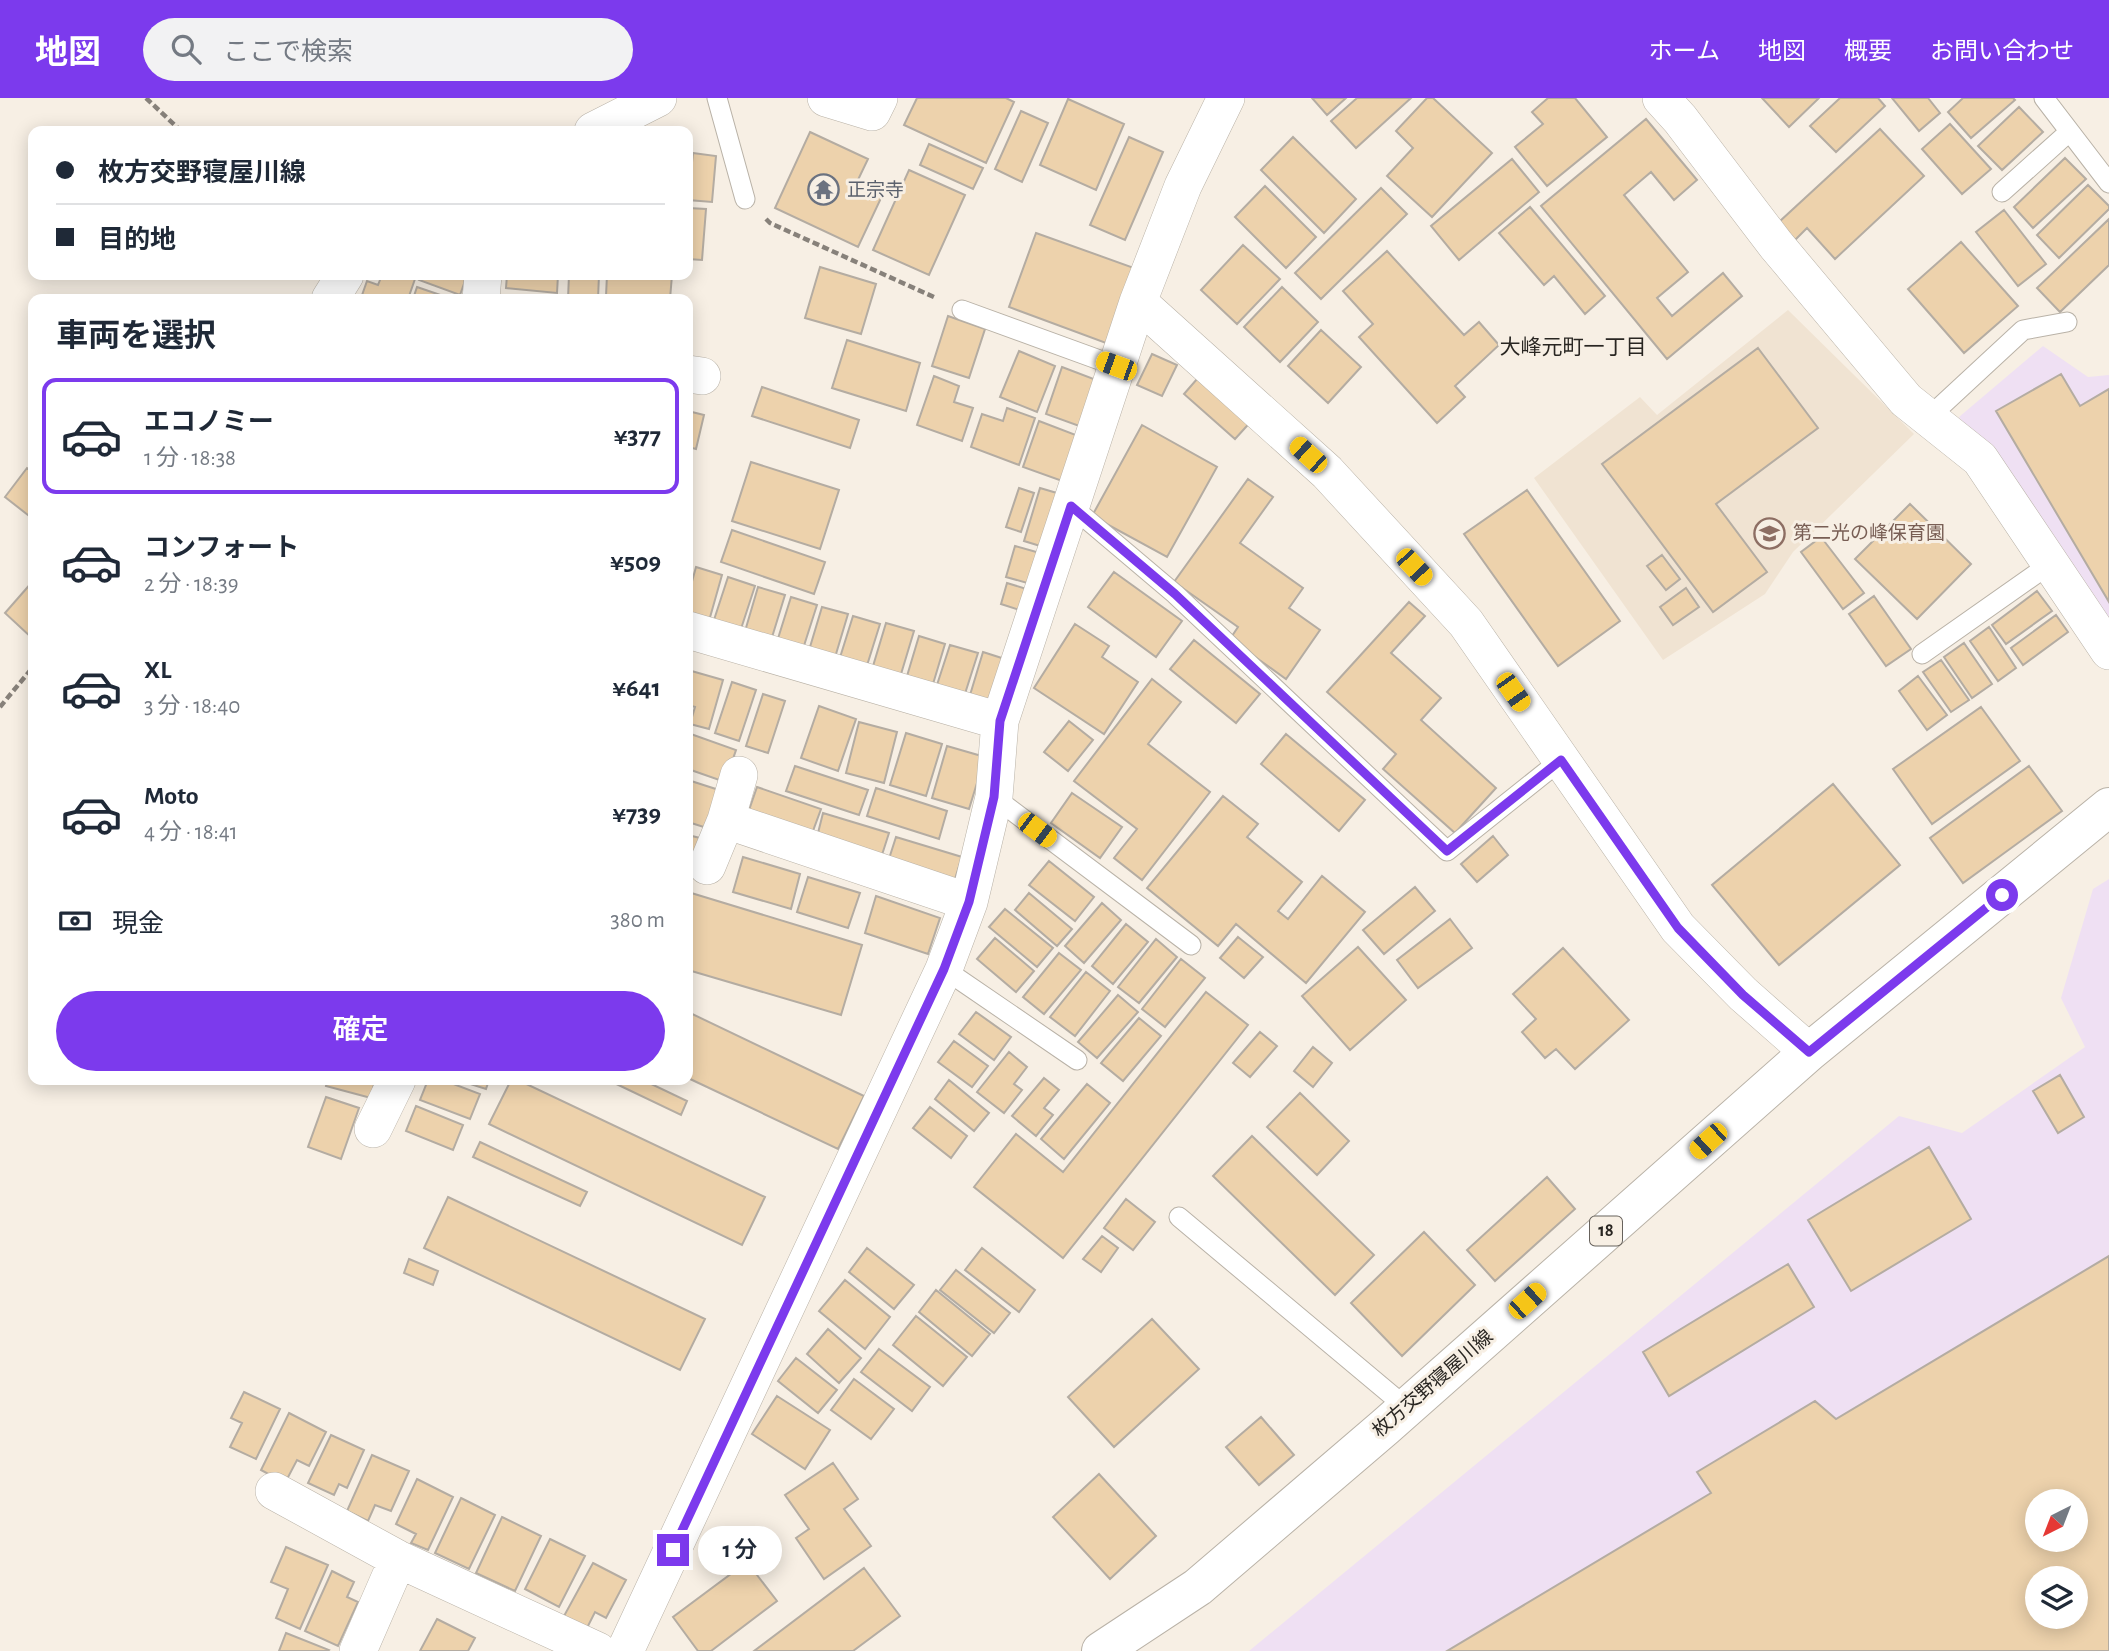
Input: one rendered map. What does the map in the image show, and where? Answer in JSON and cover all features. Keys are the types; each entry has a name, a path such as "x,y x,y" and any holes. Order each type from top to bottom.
{"main road":[{"name":"枚方交野寝屋川線","path":"1101,1651 1198,1587 1407,1408 1809,1052 2109,807"}],"street":[{"path":"603,126 658,98"},
{"path":"826,98 872,112 879,98"},
{"path":"625,1651 944,969 969,902 994,797 1000,721 1138,302 1183,186 1226,98"},
{"path":"1661,98 1776,245 1906,400 1980,459 2109,651"},
{"path":"1138,302 1336,482 1466,624 1678,928 1743,995 1809,1052"},
{"path":"693,631 1000,721"},
{"path":"707,866 726,820 739,775"},
{"path":"726,820 969,902"},
{"path":"373,1129 395,1085"},
{"path":"274,1490 398,1559 598,1651"},
{"path":"358,1651 398,1559"}],"lane":[{"path":"717,98 746,199"},
{"path":"2044,98 2109,183"},
{"path":"2002,192 2069,132"},
{"path":"962,310 1116,366"},
{"path":"1928,418 2023,330 2067,321"},
{"path":"1071,506 1175,594 1447,851 1561,760"},
{"path":"1922,654 2050,564"},
{"path":"994,797 1191,944"},
{"path":"944,969 1077,1060"},
{"path":"1179,1217 1407,1408"}],"path":[{"path":"146,98 176,126"},
{"path":"746,199 770,223 962,310"},
{"path":"0,707 28,673"}],"shaded area":[{"path":"1788,310 1914,434 1793,552 1765,594 1663,660 1534,478 1640,397 1657,415"},
{"path":"2043,346 2088,377 2109,375 2109,632 1959,417"},
{"path":"2109,879 2109,1651 1249,1651 1899,1116 1962,1133 2085,1047 2061,998 2093,889"}],"building":[{"path":"917,98 1006,98 1014,102 986,163 904,125"},
{"path":"1312,98 1346,98 1327,115"},
{"path":"1357,98 1411,98 1356,148 1331,121"},
{"path":"1427,98 1433,98 1492,153 1432,217 1387,176 1413,148 1396,131"},
{"path":"1548,98 1575,98 1607,137 1547,186 1515,147 1543,124 1532,112"},
{"path":"1762,98 1819,98 1789,127"},
{"path":"1840,98 1878,98 1885,106 1836,152 1810,126"},
{"path":"1892,98 1928,98 1940,113 1919,131"},
{"path":"1963,98 2015,100 1971,138 1948,112"},
{"path":"1068,99 1124,124 1096,190 1040,165"},
{"path":"2019,107 2043,132 2002,170 1978,146"},
{"path":"1021,111 1048,123 1022,182 995,169"},
{"path":"1646,119 1697,180 1674,200 1651,172 1624,195 1688,272 1657,298 1672,316 1723,273 1742,296 1667,359 1541,206"},
{"path":"1950,124 1991,169 1962,194 1922,149"},
{"path":"1880,129 1924,176 1835,259 1807,228 1795,240 1779,222"},
{"path":"810,132 868,159 856,184 882,196 858,247 775,208"},
{"path":"1129,137 1163,152 1125,240 1090,225"},
{"path":"1293,137 1356,199 1324,233 1261,170"},
{"path":"929,144 983,168 973,189 920,165"},
{"path":"693,153 716,156 712,202 693,200"},
{"path":"2065,158 2086,179 2033,228 2014,207"},
{"path":"1512,159 1539,192 1459,260 1431,226"},
{"path":"909,170 965,195 929,275 873,250"},
{"path":"2088,185 2109,209 2059,258 2037,235"},
{"path":"1265,186 1316,237 1286,268 1235,217"},
{"path":"1381,188 1407,214 1321,299 1295,273"},
{"path":"1530,207 1605,296 1585,314 1554,276 1544,285 1499,233"},
{"path":"693,208 706,209 702,260 693,259"},
{"path":"2004,210 2046,264 2018,286 1976,232"},
{"path":"2109,219 2109,265 2060,312 2037,288"},
{"path":"1036,233 1134,268 1106,343 1009,307"},
{"path":"1961,242 2018,306 1964,353 1908,289"},
{"path":"1243,245 1280,279 1237,324 1201,290"},
{"path":"1387,251 1464,335 1479,322 1499,345 1455,386 1465,397 1437,423 1359,337 1373,324 1343,291"},
{"path":"820,267 876,284 861,334 805,318"},
{"path":"380,280 415,280 410,294 362,294 367,281 378,285"},
{"path":"419,280 465,280 460,294"},
{"path":"507,280 558,280 557,293 506,288"},
{"path":"569,280 599,280 598,294 568,294"},
{"path":"607,280 672,280 670,294 606,294"},
{"path":"417,287 437,294 415,294"},
{"path":"1282,287 1318,322 1280,362 1244,327"},
{"path":"948,316 985,329 969,378 932,366"},
{"path":"1321,330 1361,367 1328,403 1288,366"},
{"path":"847,340 920,363 906,411 832,388"},
{"path":"1758,348 1818,428 1716,504 1767,572 1713,612 1602,464"},
{"path":"1019,351 1055,366 1037,412 1000,397"},
{"path":"1152,354 1177,365 1162,396 1137,385"},
{"path":"1062,367 1099,381 1082,427 1046,414"},
{"path":"1204,371 1255,417 1235,439 1184,394"},
{"path":"2061,374 2080,406 2109,389 2109,602 1996,411"},
{"path":"934,376 959,386 954,402 973,408 962,441 917,425"},
{"path":"762,387 859,420 850,448 752,416"},
{"path":"1007,408 1035,418 1019,465 971,447 982,414 1003,421"},
{"path":"693,412 704,415 696,449 693,448"},
{"path":"1039,421 1081,437 1065,482 1023,467"},
{"path":"1142,425 1217,467 1167,557 1092,516"},
{"path":"751,462 839,490 820,549 732,521"},
{"path":"27,468 28,469 28,515 5,497"},
{"path":"1248,479 1273,497 1240,543 1303,588 1289,608 1320,630 1286,679 1230,639 1238,627 1174,582"},
{"path":"1019,488 1034,493 1021,532 1006,527"},
{"path":"1040,488 1067,496 1050,549 1024,541"},
{"path":"1527,490 1620,621 1558,666 1464,534"},
{"path":"1910,504 1971,564 1917,619 1855,559"},
{"path":"732,530 825,562 814,594 721,562"},
{"path":"1821,537 1864,593 1843,609 1801,552"},
{"path":"1015,546 1047,555 1038,586 1006,577"},
{"path":"1662,555 1680,579 1666,590 1647,566"},
{"path":"696,567 722,575 707,628 693,624 693,578"},
{"path":"1114,572 1182,621 1156,657 1088,607"},
{"path":"728,577 755,586 738,638 711,629"},
{"path":"1007,583 1036,592 1029,613 1001,604"},
{"path":"28,587 28,634 5,613"},
{"path":"758,587 785,595 769,647 743,638"},
{"path":"1686,588 1699,607 1673,625 1660,607"},
{"path":"2037,591 2052,611 2006,644 1992,625"},
{"path":"1874,596 1911,649 1886,666 1849,614"},
{"path":"791,597 817,605 801,655 775,648"},
{"path":"1409,602 1425,616 1391,653 1441,698 1421,720 1496,788 1455,833 1383,769 1396,754 1327,692"},
{"path":"822,607 848,614 833,664 807,657"},
{"path":"2056,615 2068,632 2023,665 2011,648"},
{"path":"853,616 880,624 864,675 837,667"},
{"path":"886,623 914,631 898,684 870,676"},
{"path":"1075,624 1109,646 1102,657 1138,682 1104,734 1034,688"},
{"path":"1989,627 2016,668 1998,681 1970,641"},
{"path":"919,636 945,644 930,694 904,686"},
{"path":"1194,640 1260,694 1236,723 1170,669"},
{"path":"1964,643 1992,684 1972,698 1944,657"},
{"path":"950,645 978,653 962,703 934,694"},
{"path":"983,652 1011,661 995,713 967,705"},
{"path":"1941,660 1969,700 1951,712 1923,672"},
{"path":"693,671 723,680 709,729 693,725"},
{"path":"1918,676 1947,715 1927,730 1899,691"},
{"path":"1152,679 1181,702 1148,744 1210,792 1142,880 1114,858 1137,829 1074,781"},
{"path":"732,682 756,690 739,741 715,733"},
{"path":"763,694 785,701 768,753 746,746"},
{"path":"819,706 856,719 838,771 801,758"},
{"path":"1981,707 2020,761 1932,824 1893,769"},
{"path":"1069,721 1093,740 1068,771 1044,752"},
{"path":"859,722 897,732 884,783 846,773"},
{"path":"906,733 942,744 926,796 890,785"},
{"path":"1286,734 1365,800 1339,831 1261,764"},
{"path":"693,735 736,750 725,782 693,771"},
{"path":"947,746 985,757 969,809 932,798"},
{"path":"795,766 868,790 859,815 786,791"},
{"path":"2029,766 2062,811 1963,883 1930,838"},
{"path":"693,782 722,791 710,829 693,824"},
{"path":"1833,784 1900,865 1779,965 1712,885"},
{"path":"757,787 821,809 810,839 747,816"},
{"path":"876,788 947,811 939,839 867,816"},
{"path":"1072,793 1122,827 1100,858 1051,823"},
{"path":"1223,796 1258,824 1247,837 1302,882 1278,911 1288,919 1322,876 1365,912 1306,983 1236,924 1218,946 1147,888"},
{"path":"823,813 889,833 880,861 816,841"},
{"path":"693,836 704,839 693,876"},
{"path":"1493,836 1508,855 1477,882 1461,864"},
{"path":"896,837 962,857 953,885 887,865"},
{"path":"743,857 800,874 791,909 733,892"},
{"path":"1049,861 1094,897 1075,921 1029,885"},
{"path":"808,877 860,893 848,928 797,912"},
{"path":"1415,887 1435,911 1384,954 1363,930"},
{"path":"1029,893 1072,929 1057,946 1015,910"},
{"path":"693,894 862,945 841,1015 693,971"},
{"path":"876,896 940,918 928,954 865,933"},
{"path":"1102,903 1121,920 1084,963 1065,946"},
{"path":"1005,909 1053,948 1037,967 989,927"},
{"path":"1450,919 1472,948 1418,988 1397,960"},
{"path":"1126,924 1148,942 1113,984 1092,966"},
{"path":"1238,937 1263,957 1244,978 1220,958"},
{"path":"995,938 1034,971 1016,992 977,959"},
{"path":"1156,939 1177,957 1139,1003 1118,987"},
{"path":"1358,947 1406,1000 1350,1050 1302,996"},
{"path":"1563,948 1629,1020 1575,1069 1556,1049 1545,1058 1522,1032 1536,1019 1513,994"},
{"path":"1059,953 1081,970 1044,1014 1023,997"},
{"path":"1181,959 1205,978 1165,1027 1142,1009"},
{"path":"1086,972 1110,991 1075,1036 1050,1017"},
{"path":"1206,992 1248,1025 1063,1258 974,1187 1016,1134 1063,1172"},
{"path":"1118,995 1138,1012 1097,1058 1078,1042"},
{"path":"976,1012 1011,1037 994,1060 959,1034"},
{"path":"693,1014 864,1096 838,1149 693,1080"},
{"path":"1139,1018 1161,1036 1123,1081 1101,1063"},
{"path":"1260,1032 1277,1046 1250,1077 1233,1063"},
{"path":"954,1041 988,1066 972,1087 938,1062"},
{"path":"1313,1047 1332,1063 1313,1087 1294,1071"},
{"path":"1009,1052 1027,1067 1014,1084 1022,1090 1004,1113 977,1092"},
{"path":"2060,1075 2084,1117 2058,1133 2033,1091"},
{"path":"1044,1078 1059,1090 1044,1108 1053,1115 1036,1136 1012,1116"},
{"path":"949,1080 989,1113 974,1131 935,1099"},
{"path":"1087,1084 1110,1103 1064,1159 1041,1139"},
{"path":"326,1085 374,1085 371,1098"},
{"path":"426,1085 456,1085 480,1094 470,1119 420,1100"},
{"path":"508,1085 529,1085 765,1197 742,1245 489,1124"},
{"path":"618,1085 653,1085 687,1101 681,1115"},
{"path":"1300,1093 1349,1141 1317,1175 1267,1127"},
{"path":"326,1097 359,1108 341,1159 308,1147"},
{"path":"416,1106 463,1125 453,1150 406,1131"},
{"path":"930,1107 967,1136 951,1158 913,1128"},
{"path":"1252,1136 1374,1255 1335,1295 1213,1176"},
{"path":"480,1142 587,1192 580,1206 473,1157"},
{"path":"1929,1147 1971,1219 1851,1291 1808,1220"},
{"path":"1547,1177 1575,1209 1495,1281 1467,1250"},
{"path":"448,1197 705,1319 680,1370 424,1248"},
{"path":"1126,1199 1155,1222 1133,1250 1104,1228"},
{"path":"1424,1232 1475,1285 1402,1356 1351,1303"},
{"path":"1102,1236 1118,1248 1101,1272 1083,1259"},
{"path":"867,1248 914,1285 894,1309 849,1272"},
{"path":"982,1248 1035,1290 1019,1312 965,1270"},
{"path":"2109,1256 2109,1651 1447,1651 1711,1493 1697,1472 1815,1401 1836,1419"},
{"path":"409,1259 438,1271 433,1285 404,1273"},
{"path":"1788,1264 1814,1307 1669,1396 1643,1352"},
{"path":"956,1270 1010,1313 994,1333 940,1290"},
{"path":"845,1280 890,1317 865,1349 819,1311"},
{"path":"936,1290 990,1334 972,1356 919,1312"},
{"path":"916,1316 967,1357 943,1386 893,1345"},
{"path":"1152,1319 1199,1369 1114,1447 1068,1397"},
{"path":"828,1329 861,1358 839,1383 807,1354"},
{"path":"879,1349 930,1387 912,1411 861,1372"},
{"path":"796,1358 837,1390 818,1413 778,1381"},
{"path":"854,1379 894,1409 871,1439 831,1410"},
{"path":"244,1392 280,1409 256,1459 230,1447 242,1423 231,1418"},
{"path":"777,1396 830,1430 805,1469 752,1434"},
{"path":"289,1413 326,1432 309,1466 297,1460 285,1483 261,1470"},
{"path":"1261,1417 1294,1455 1259,1485 1226,1447"},
{"path":"331,1435 364,1450 347,1488 339,1484 334,1495 308,1483"},
{"path":"372,1455 409,1471 391,1511 375,1505 368,1521 347,1511"},
{"path":"833,1463 858,1499 844,1509 871,1546 824,1579 796,1538 809,1529 785,1495"},
{"path":"1099,1474 1156,1536 1110,1579 1053,1517"},
{"path":"417,1479 453,1497 428,1550 411,1543 416,1534 396,1524"},
{"path":"461,1498 495,1515 469,1569 435,1553"},
{"path":"502,1517 541,1536 515,1591 476,1573"},
{"path":"550,1539 585,1556 559,1607 525,1589"},
{"path":"286,1547 328,1565 300,1629 276,1618 288,1589 271,1582"},
{"path":"747,1562 777,1601 711,1651 698,1651 673,1617"},
{"path":"593,1563 626,1580 606,1618 595,1612 587,1628 564,1616"},
{"path":"864,1568 900,1616 853,1651 754,1651"},
{"path":"332,1571 354,1582 347,1597 358,1602 338,1646 305,1631"},
{"path":"437,1619 475,1638 468,1651 420,1651"},
{"path":"286,1633 329,1650 279,1651"}],"place":[{"name":"正宗寺","path":"824,190"},
{"name":"第二光の峰保育園","path":"1770,533"}],"district":[{"name":"大峰元町一丁目","path":"1573,347"}],"route":[{"path":"673,1550 944,969 969,902 994,797 1000,721 1071,506 1175,594 1447,851 1561,760 1678,928 1743,995 1809,1052 2002,895"}]}
